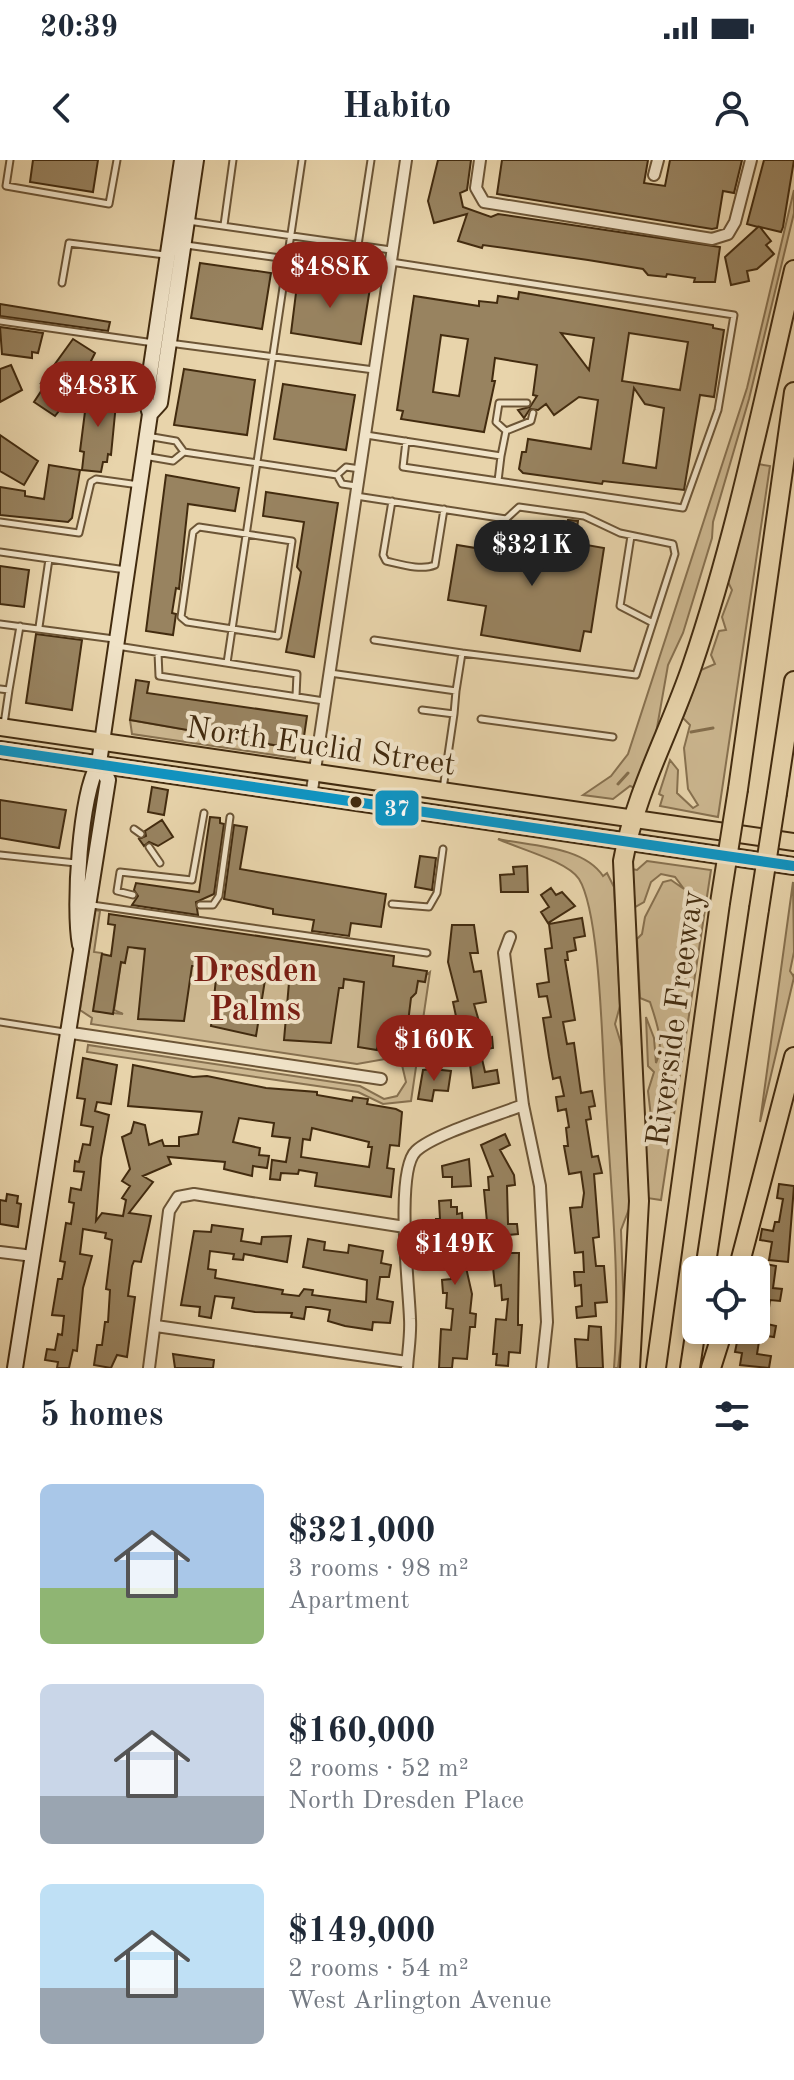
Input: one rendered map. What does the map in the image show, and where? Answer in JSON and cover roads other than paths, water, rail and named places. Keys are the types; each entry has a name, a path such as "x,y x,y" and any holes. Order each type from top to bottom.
{"highway":[{"path":"630,1368 639,1201 623,861 635,816 692,667 710,606 794,270"},
{"name":"Riverside Freeway","path":"656,1368 794,392"},
{"name":"Riverside Freeway","path":"707,1256 794,681"},
{"path":"742,1256 794,1057"},
{"path":"690,1368 694,1344"},
{"path":"711,1368 719,1344"}],"main road":[{"name":"North Euclid Street","path":"2,727 635,816 794,842"},
{"name":"North Euclid Street","path":"0,750 794,866"}],"street":[{"path":"80,945 91,776 99,763 150,414 160,403 162,343 180,220 182,160"},
{"path":"180,220 196,160"},
{"path":"311,797 406,160"},
{"path":"480,160 476,188 484,202 712,239 728,234 735,222 751,160"},
{"path":"654,175 658,160"},
{"path":"15,1368 65,1032 89,905 86,864"},
{"path":"510,937 504,953 523,1105 540,1186 547,1322 542,1368"},
{"path":"65,1032 381,1079"},
{"path":"156,1326 407,1365 410,1324 405,1227 408,1163 416,1151 523,1105"},
{"path":"149,1368 169,1211 178,1197 194,1194 405,1227"},
{"path":"0,1252 33,1256"}],"lane":[{"path":"10,160 6,186 109,204 117,160"},
{"path":"224,225 233,160"},
{"path":"227,663 302,160"},
{"path":"358,245 371,160"},
{"path":"180,220 358,245 391,262"},
{"path":"62,283 69,243 391,262 734,315 718,410 683,508 403,467 406,441"},
{"path":"0,321 375,371"},
{"path":"506,431 496,422 499,403 527,403"},
{"path":"506,431 531,421 533,413"},
{"path":"498,481 506,431"},
{"path":"365,434 501,456"},
{"path":"147,436 176,441 184,452 337,475"},
{"path":"144,456 173,461 184,452"},
{"path":"337,475 346,467 360,469"},
{"path":"337,475 342,484 356,491 392,501 506,519 519,507 584,516 631,536 673,544 675,554 636,675 374,640"},
{"path":"0,522 79,533 91,482 96,479 140,485"},
{"path":"392,501 383,555 386,561 394,563 435,565 444,509"},
{"path":"199,527 292,542 281,628 274,637 232,630 187,622 181,617 193,532 199,527"},
{"path":"631,536 620,606 651,622"},
{"path":"0,552 127,570"},
{"path":"39,627 49,559"},
{"path":"0,624 39,627 158,653 297,674 296,696"},
{"path":"2,727 20,626"},
{"path":"158,653 159,676 325,701"},
{"path":"443,791 462,653"},
{"path":"329,673 456,691"},
{"path":"0,689 9,690"},
{"path":"422,710 454,714"},
{"path":"481,719 613,737"},
{"path":"119,908 121,893 116,886 117,876 124,871 192,880 204,813"},
{"path":"200,905 213,905 219,896 230,817"},
{"path":"134,829 141,834"},
{"path":"149,847 160,863"},
{"path":"392,904 429,907 437,893 443,849"},
{"path":"0,855 59,864 86,864"},
{"path":"121,893 133,895"},
{"path":"89,905 427,953"},
{"path":"0,1022 65,1032"}],"waterway":[{"path":"691,732 713,728"},
{"path":"618,784 628,773"}],"district":[{"name":"Dresden Palms","path":"255,988"}]}
